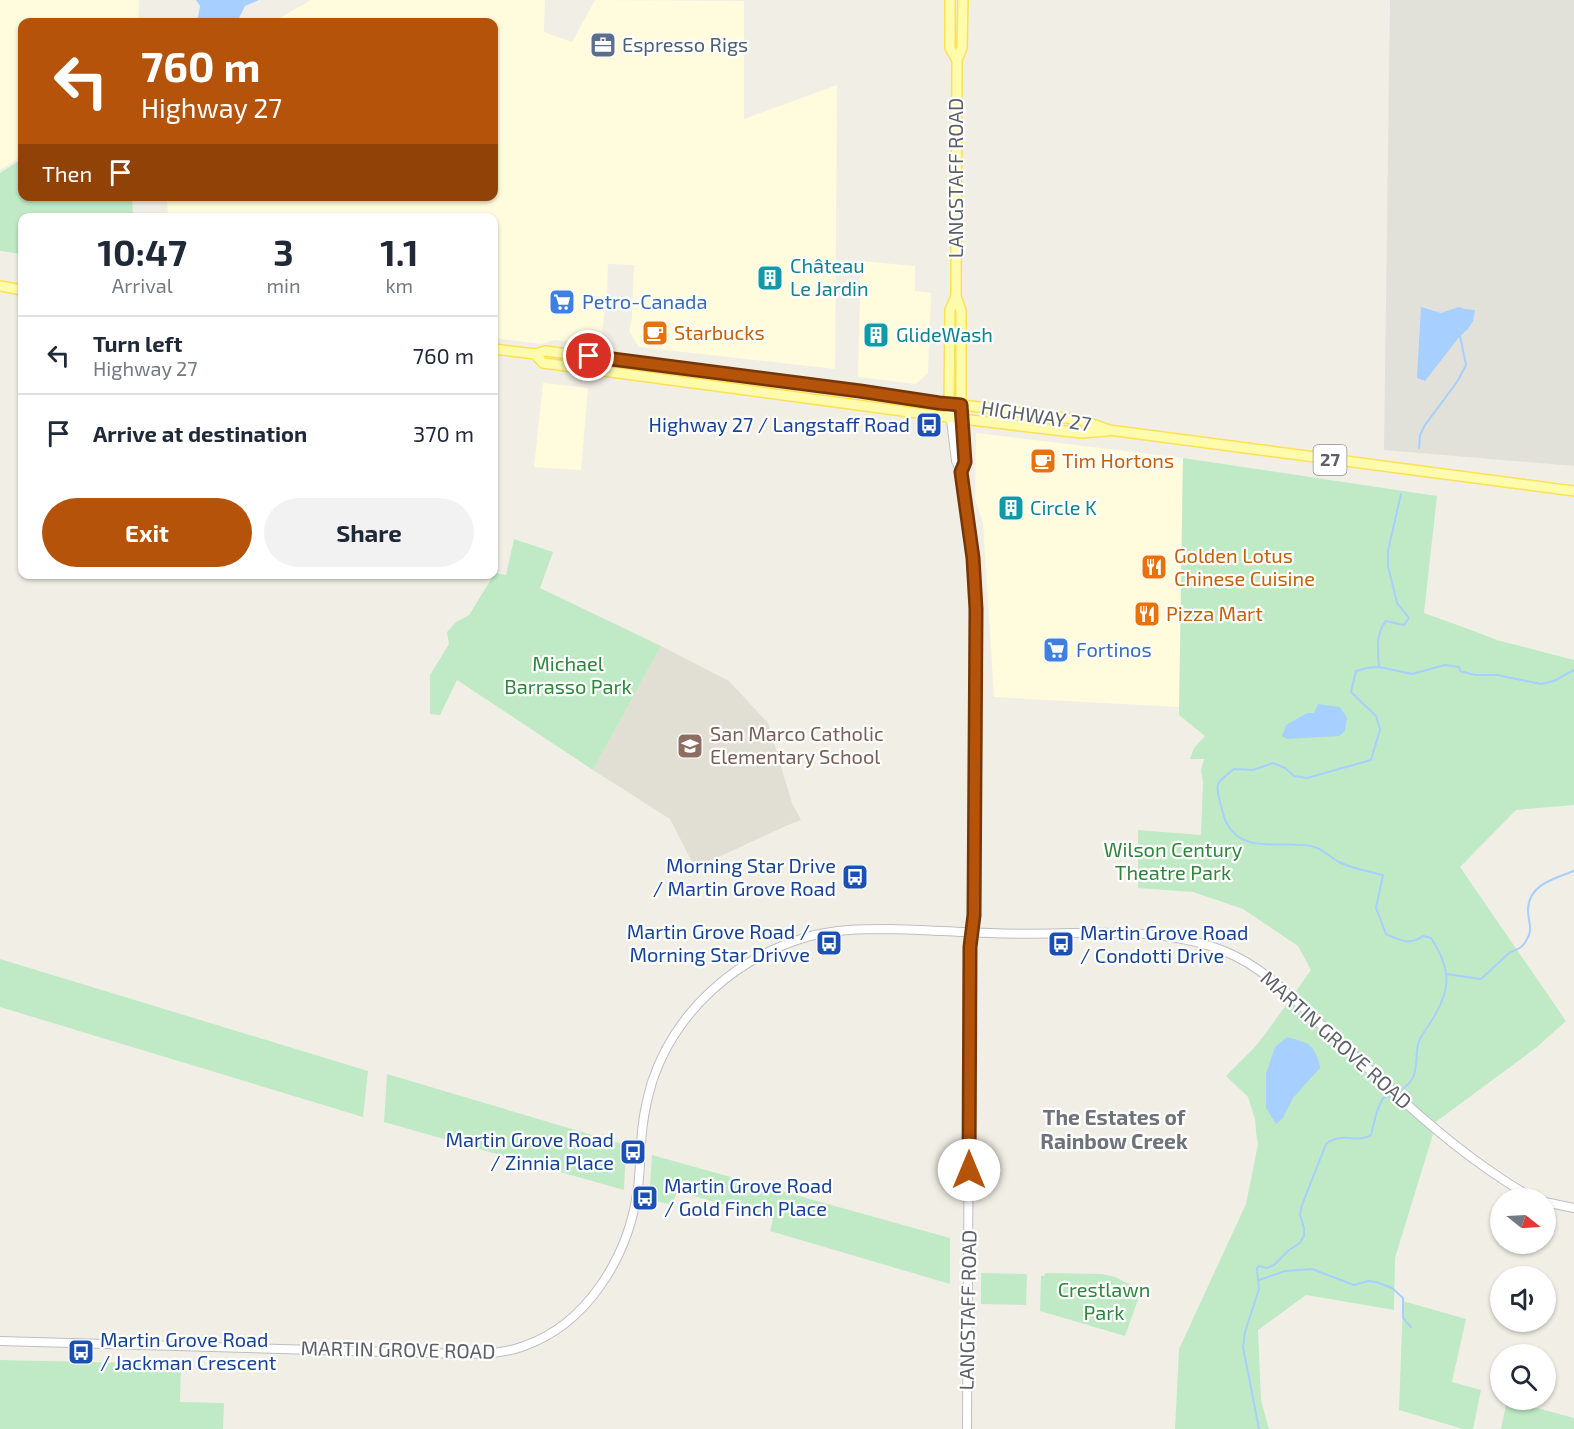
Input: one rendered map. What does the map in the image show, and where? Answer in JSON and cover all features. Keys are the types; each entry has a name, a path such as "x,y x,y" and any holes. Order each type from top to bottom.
{"main road":[{"name":"LANGSTAFF ROAD","path":"950,0 951,48 957,60"},
{"name":"LANGSTAFF ROAD","path":"962,419 961,310 956,297 957,60 962,48 963,0"},
{"path":"0,286 18,289"},
{"name":"LANGSTAFF ROAD","path":"949,404 950,310 956,297"},
{"name":"HIGHWAY 27","path":"498,349 535,354 545,351 1081,420 1109,430 1574,492"},
{"name":"HIGHWAY 27","path":"535,354 543,363 962,419 1081,433 1109,430"}],"street":[{"name":"LANGSTAFF ROAD","path":"949,404 956,461 961,472 973,558 976,609 974,915 970,947 967,1429"},
{"name":"LANGSTAFF ROAD","path":"961,472 965,462 962,419"},
{"name":"MARTIN GROVE ROAD","path":"0,1341 488,1354 506,1352 542,1338 573,1317 598,1288 623,1247 637,1199 642,1126 653,1080 671,1041 691,1012 732,973 753,959 782,945 809,936 837,931 868,929 1018,934 1139,934 1168,936 1197,942 1233,955 1261,972 1287,993 1415,1112 1457,1147 1516,1188"},
{"path":"1556,1205 1574,1209"}],"shaded area":[{"path":"0,0 139,0 138,18 18,18 18,159 0,170"},
{"path":"311,0 545,0 544,32 572,42 596,0 744,1 744,119 837,85 835,369 639,347 629,331 632,317 634,265 608,264 607,293 601,341 598,345 555,340 541,344 498,339 498,213 168,213 167,201 498,201 498,18 280,18"},
{"path":"1390,0 1574,0 1574,466 1384,450"},
{"path":"861,261 915,266 915,291 931,293 928,373 916,384 858,377"},
{"path":"543,383 588,388 581,470 534,467"},
{"path":"976,433 1183,458 1179,707 994,697 983,523 975,500"},
{"name":"San Marco Catholic Elementary School","path":"661,646 729,681 768,723 792,803 801,820 695,868 670,819 593,770"}],"green space":[{"path":"18,162 18,201 132,201 133,213 18,213 18,253 0,251 0,173"},
{"name":"Wilson Century Theatre Park","path":"1183,458 1437,496 1424,613 1497,640 1574,660 1574,805 1516,810 1460,867 1566,1021 1537,1047 1437,1121 1395,1258 1394,1310 1306,1295 1258,1330 1261,1400 1269,1429 1175,1429 1179,1349 1246,1204 1258,1144 1255,1119 1248,1097 1226,1076 1254,1048 1311,970 1298,946 1243,909 1193,892 1138,888 1138,830 1201,835 1203,782 1201,770 1204,759 1190,759 1194,748 1205,736 1179,715"},
{"name":"Michael Barrasso Park","path":"514,539 553,552 540,588 661,646 593,770 457,680 440,715 430,714 430,675 449,644 447,632 456,622 469,615 491,579 498,579 498,574 506,575"},
{"path":"0,959 368,1071 363,1117 0,1007"},
{"path":"387,1074 626,1145 624,1190 384,1122"},
{"path":"652,1155 950,1238 950,1284 770,1231 773,1219 677,1191 672,1205 649,1199"},
{"path":"981,1273 1027,1275 1026,1305 981,1304"},
{"name":"Crestlawn Park","path":"1046,1273 1102,1274 1115,1277 1137,1288 1141,1292 1125,1336 1040,1311 1041,1276"},
{"path":"1403,1301 1466,1319 1452,1382 1481,1390 1473,1429 1463,1429 1399,1410"},
{"path":"0,1360 181,1364 180,1402 224,1403 223,1429 0,1429"},
{"path":"1505,1410 1544,1410 1574,1418 1574,1429 1501,1429"}],"water":[{"path":"196,0 259,0 245,6 239,18 196,18 200,6"},
{"path":"1421,307 1441,313 1459,307 1475,310 1473,321 1468,329 1425,381 1417,378"},
{"path":"1318,704 1340,707 1347,718 1345,731 1339,736 1287,739 1282,736 1286,725 1307,713 1314,713"},
{"path":"1287,1037 1308,1044 1316,1055 1320,1068 1293,1098 1283,1118 1276,1124 1266,1108 1266,1074 1275,1047"}],"waterway":[{"path":"1419,448 1420,435 1425,425 1457,382 1466,365 1460,336"},
{"path":"1379,667 1378,643 1382,626 1386,621 1404,625 1409,618 1397,603 1388,566 1388,551 1401,494"},
{"path":"1397,1092 1405,1087 1413,1077 1419,1041 1439,1009 1446,988 1445,969 1438,949 1431,938 1423,936 1414,941 1404,941 1386,934 1376,908 1383,875 1344,864 1315,847 1254,843 1234,834 1224,818 1218,784 1234,769 1253,770 1273,763 1285,768 1294,776 1307,778 1371,760 1380,730 1376,716 1351,692 1356,671 1379,667 1412,674 1445,665 1459,667 1460,671 1475,675 1497,675 1541,684 1554,681 1574,670"},
{"path":"1446,974 1481,979 1526,941 1530,933 1529,901 1533,894 1544,884 1574,871"},
{"path":"1259,1429 1243,1347 1245,1332 1259,1289 1257,1268 1274,1265 1300,1243 1304,1236 1300,1215 1302,1205 1326,1144 1337,1138 1360,1138 1371,1135 1383,1098 1392,1094"},
{"path":"1259,1280 1285,1271 1312,1269 1354,1285 1368,1281 1376,1282 1392,1288 1403,1298 1403,1318 1411,1327"}],"place":[{"name":"Espresso Rigs","path":"603,45"},
{"name":"Château Le Jardin","path":"770,278"},
{"name":"Petro-Canada","path":"562,302"},
{"name":"Starbucks","path":"655,333"},
{"name":"GlideWash","path":"876,335"},
{"name":"Highway 27 / Langstaff Road","path":"929,425"},
{"name":"Tim Hortons","path":"1043,461"},
{"name":"Circle K","path":"1011,508"},
{"name":"Golden Lotus Chinese Cuisine","path":"1154,567"},
{"name":"Pizza Mart","path":"1147,614"},
{"name":"Fortinos","path":"1056,650"},
{"name":"San Marco Catholic Elementary School","path":"690,746"},
{"name":"Morning Star Drive / Martin Grove Road","path":"855,877"},
{"name":"Martin Grove Road / Morning Star Drivve","path":"829,943"},
{"name":"Martin Grove Road / Condotti Drive","path":"1061,944"},
{"name":"Martin Grove Road / Zinnia Place","path":"633,1152"},
{"name":"Martin Grove Road / Gold Finch Place","path":"645,1198"},
{"name":"Martin Grove Road / Jackman Crescent","path":"81,1352"}],"district":[{"name":"The Estates of Rainbow Creek","path":"1114,1130"}],"route":[{"path":"589,356 961,405 965,462 961,472 973,558 976,609 974,915 970,947 969,1170"}]}
